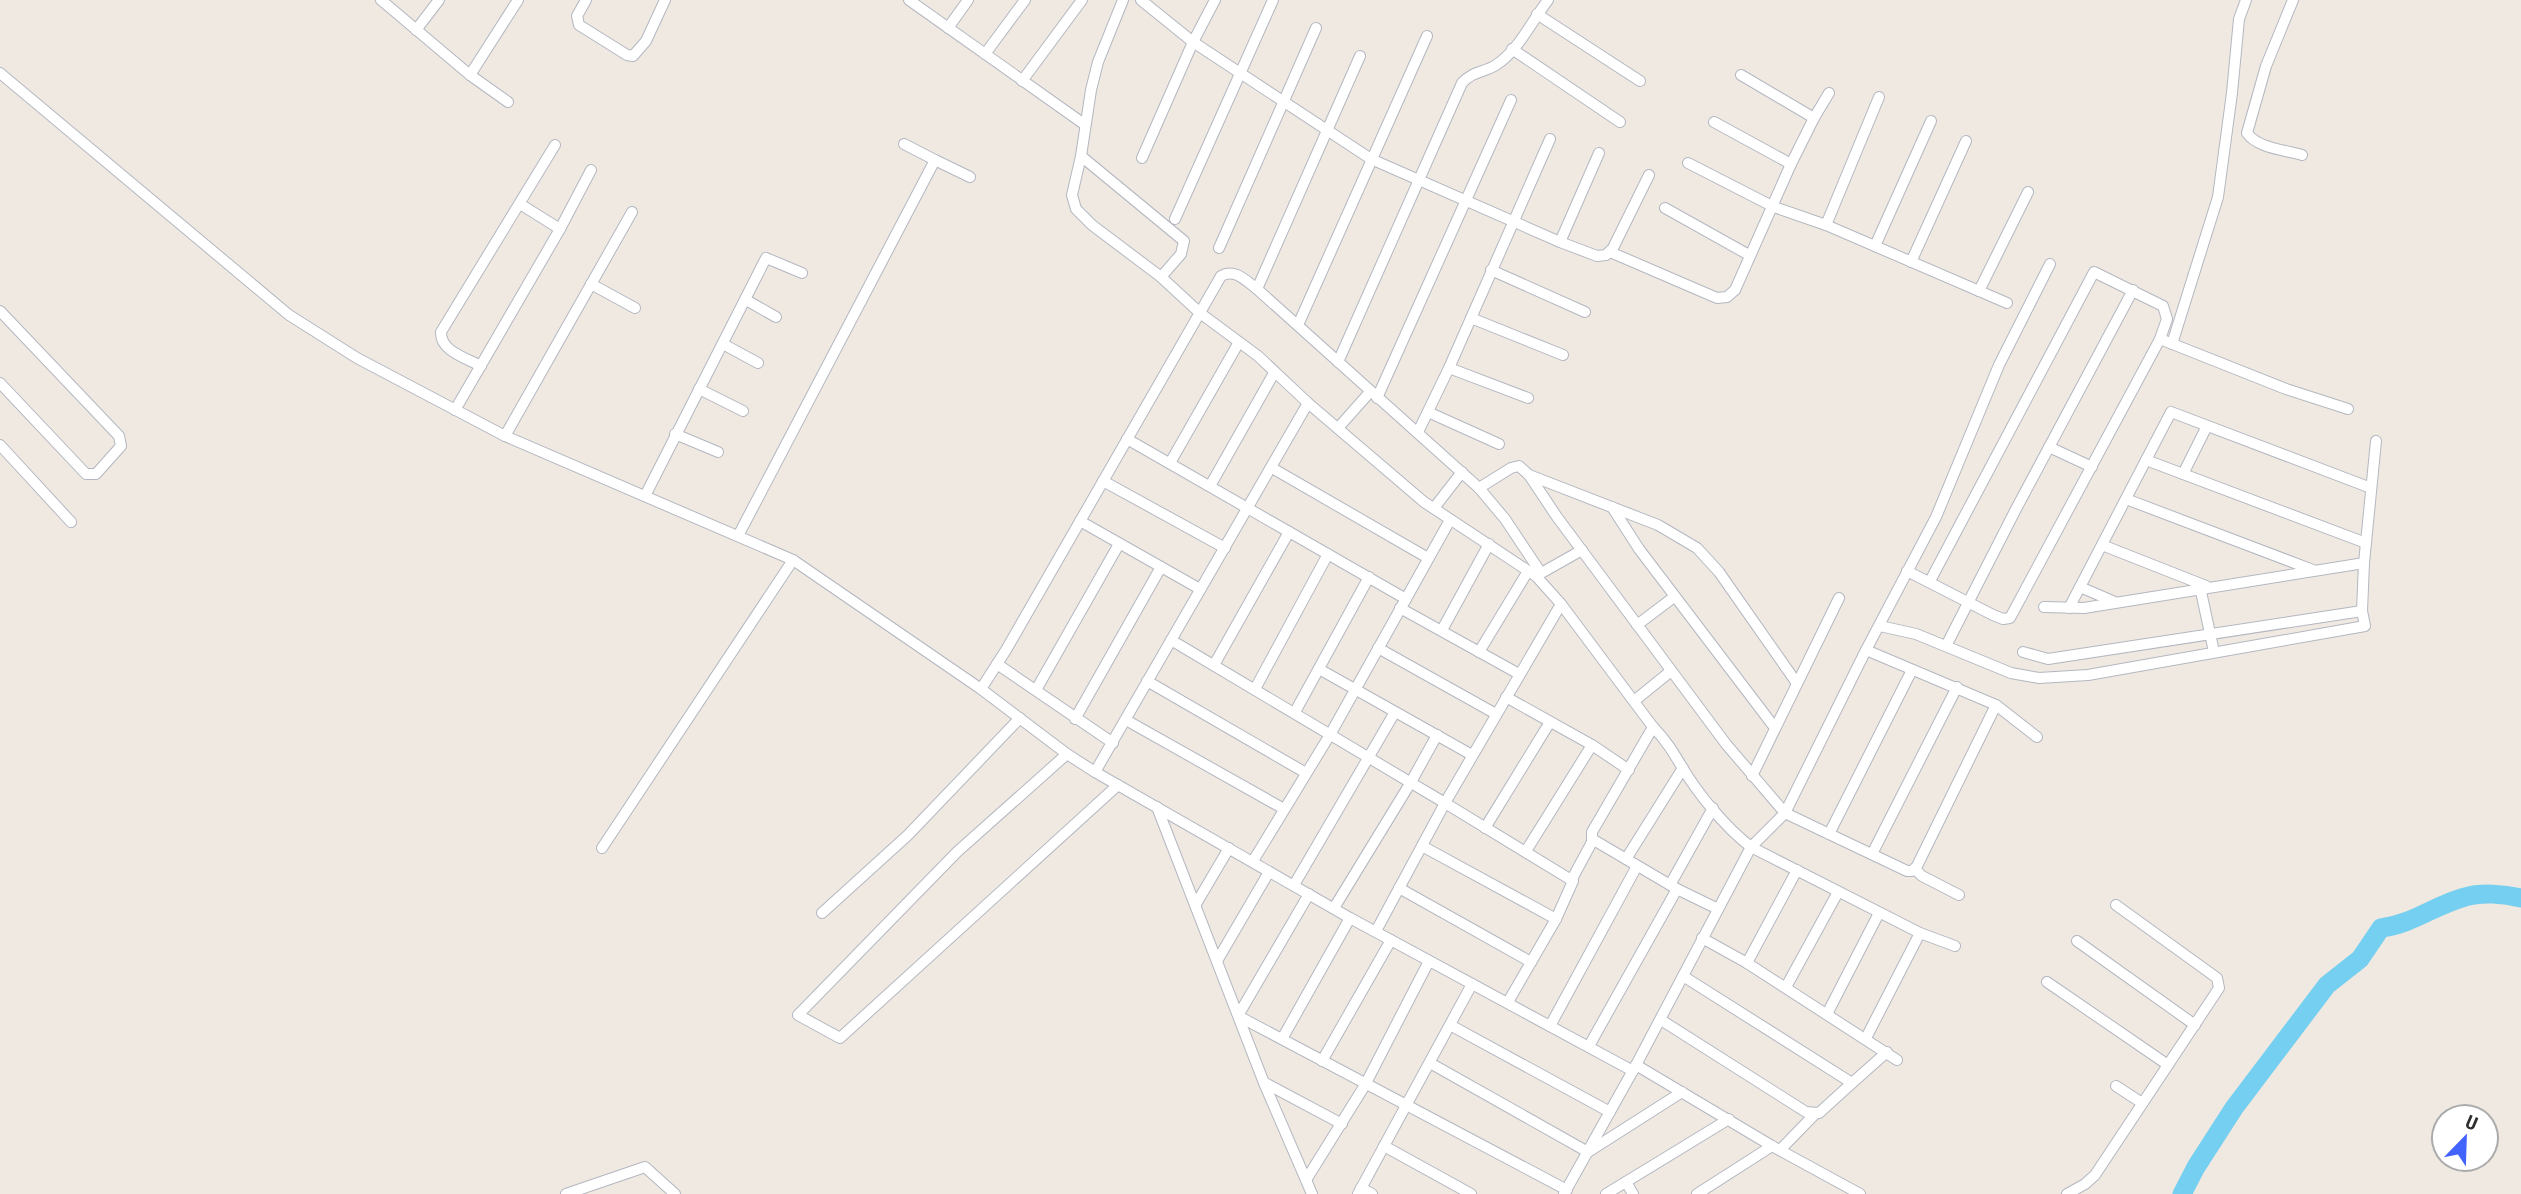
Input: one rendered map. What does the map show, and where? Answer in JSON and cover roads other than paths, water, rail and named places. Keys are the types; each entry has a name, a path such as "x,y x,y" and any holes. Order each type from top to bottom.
{"street":[{"path":"416,30 439,0"},
{"path":"470,75 516,4 504,0"},
{"path":"586,0 577,16 579,25 627,55 633,56 646,41 665,0"},
{"path":"909,0 1084,124"},
{"path":"948,28 968,0"},
{"path":"985,54 1025,0"},
{"path":"1022,81 1082,0"},
{"path":"1123,0 1098,62 1084,124 1081,156 1072,195 1076,209 1092,225 1161,277 1200,313 1258,356 1383,469 1450,520 1535,573"},
{"path":"1141,0 1189,38 1283,103 1371,159 1560,242 1597,256 1610,252 1717,299 1727,297 1735,290 1791,164 1829,93"},
{"path":"1142,158 1189,38 1215,0"},
{"path":"1175,219 1273,0"},
{"path":"1338,362 1462,83 1469,75 1496,65 1512,49 1548,0"},
{"path":"2172,344 2218,197 2239,19 2246,0"},
{"path":"2293,0 2266,66 2247,133 2262,144 2302,155"},
{"path":"385,1 470,75 508,102"},
{"path":"1537,14 1640,81"},
{"path":"1219,248 1317,28"},
{"path":"1298,325 1427,36"},
{"path":"1512,49 1620,122"},
{"path":"1257,289 1360,56"},
{"path":"0,73 289,315 334,346 505,436 793,560 981,689 1095,772 1350,918 1550,1026 1682,1092 1860,1194"},
{"path":"1741,75 1814,118"},
{"path":"1826,225 1879,97"},
{"path":"1338,428 1373,395 1511,100"},
{"path":"1875,246 1931,121"},
{"path":"1714,122 1791,164"},
{"path":"1418,432 1550,139"},
{"path":"1911,262 1966,141"},
{"path":"904,144 970,177"},
{"path":"481,366 448,349 442,343 441,332 555,145"},
{"path":"1560,242 1599,153"},
{"path":"1081,156 1184,241 1181,254 1161,277"},
{"path":"738,536 935,160"},
{"path":"1688,163 1774,207 1826,225 2007,303"},
{"path":"455,410 560,229 591,170"},
{"path":"1610,252 1649,175"},
{"path":"1979,291 2028,192"},
{"path":"520,204 560,229"},
{"path":"1665,208 1749,255"},
{"path":"505,436 632,212"},
{"path":"645,496 766,258 802,273"},
{"path":"1240,1016 1565,1192 1661,1020 1751,847 1786,813 1866,650 1936,517 1999,365 2050,264"},
{"path":"1491,270 1585,312"},
{"path":"1907,571 2003,619 2011,616 2160,340 2167,319 2165,309 2094,272 1930,582"},
{"path":"981,689 1224,274 1238,274 1479,488 1505,519 1535,573 1653,727 1670,743 1683,768 1729,828 1751,847 1920,933 1955,946"},
{"path":"591,284 635,308"},
{"path":"1946,646 2133,290"},
{"path":"746,300 776,317"},
{"path":"0,311 119,436 121,446 99,471 93,475 86,474 0,383"},
{"path":"1471,318 1563,355"},
{"path":"2160,340 2286,389 2348,409"},
{"path":"1170,463 1239,342"},
{"path":"723,344 758,363"},
{"path":"1449,368 1528,398"},
{"path":"1210,486 1275,373"},
{"path":"699,389 743,411"},
{"path":"1095,772 1308,403"},
{"path":"1428,412 1499,444"},
{"path":"2069,608 2171,412 2371,488"},
{"path":"2183,474 2207,426"},
{"path":"675,434 718,452"},
{"path":"1127,439 1369,577 1442,630 1519,674"},
{"path":"1880,626 1916,634 2011,673 2039,678 2088,675 2365,626 2362,611 2364,563 2376,440"},
{"path":"0,445 71,522"},
{"path":"2049,447 2092,467"},
{"path":"2146,460 2366,543"},
{"path":"1479,488 1515,466 1522,467 1671,671 1752,776 1786,813 1907,872 1915,869 1996,705"},
{"path":"1272,468 1428,558"},
{"path":"1434,508 1462,472"},
{"path":"1529,475 1674,534 1708,558 1796,682"},
{"path":"1103,481 1225,548"},
{"path":"2126,499 2314,570"},
{"path":"1611,507 1674,597 1774,728"},
{"path":"1253,861 1331,733 1450,520"},
{"path":"1080,521 1200,589"},
{"path":"1214,665 1289,532"},
{"path":"1036,690 1119,544"},
{"path":"1442,630 1489,544"},
{"path":"2102,545 2203,587"},
{"path":"1479,652 1535,573 1582,550"},
{"path":"1255,689 1328,554"},
{"path":"602,848 793,560"},
{"path":"2044,607 2069,608 2115,602 2364,563"},
{"path":"1075,719 1161,567"},
{"path":"1295,712 1369,577"},
{"path":"2080,587 2115,602"},
{"path":"2203,587 2214,652"},
{"path":"1637,625 1674,597"},
{"path":"1752,776 1839,598"},
{"path":"1376,931 1472,755 1561,604"},
{"path":"2023,652 2048,659 2362,611"},
{"path":"1171,640 1331,733 1572,880"},
{"path":"1378,648 1496,714"},
{"path":"1866,650 1996,705 2036,737"},
{"path":"998,664 1113,743"},
{"path":"1318,669 1472,755"},
{"path":"1829,834 1912,670"},
{"path":"1634,701 1671,671"},
{"path":"1147,681 1306,773"},
{"path":"1872,854 1957,687"},
{"path":"1506,696 1592,745 1629,770"},
{"path":"1294,885 1395,712"},
{"path":"822,913 908,835 1020,718"},
{"path":"1126,720 1284,809"},
{"path":"1485,828 1550,722"},
{"path":"1508,1002 1573,886 1572,880 1593,840 1592,832 1653,727"},
{"path":"1334,908 1437,735"},
{"path":"1526,851 1592,745"},
{"path":"1067,754 957,852 798,1015 840,1038 1118,785"},
{"path":"1626,859 1683,768"},
{"path":"1157,806 1264,1083 1312,1194"},
{"path":"1589,1046 1713,808"},
{"path":"1593,840 1718,909"},
{"path":"1422,846 1556,919"},
{"path":"1196,904 1228,848"},
{"path":"1550,1026 1637,866"},
{"path":"1915,869 1922,876 1959,895"},
{"path":"1747,962 1797,870"},
{"path":"1216,961 1269,872"},
{"path":"1399,888 1531,962"},
{"path":"1786,987 1838,892"},
{"path":"1240,1016 1309,894"},
{"path":"2067,1194 2095,1175 2218,993 2217,978 2116,905"},
{"path":"1827,1014 1880,913"},
{"path":"1282,1039 1350,918"},
{"path":"1866,1038 1920,933"},
{"path":"1702,938 1747,962 1897,1060"},
{"path":"1322,1061 1391,940"},
{"path":"2077,941 2195,1025"},
{"path":"1306,1180 1365,1085 1429,961"},
{"path":"1683,976 1852,1083"},
{"path":"2047,982 2168,1065"},
{"path":"1372,1194 1360,1191 1472,984"},
{"path":"1661,1020 1806,1112 1815,1114"},
{"path":"1450,1025 1609,1112"},
{"path":"1697,1194 1776,1148 1886,1052"},
{"path":"1430,1063 1588,1152"},
{"path":"1264,1083 1342,1124"},
{"path":"2116,1086 2142,1103"},
{"path":"1588,1152 1682,1092"},
{"path":"1606,1194 1729,1119"},
{"path":"1384,1146 1471,1194"},
{"path":"566,1194 645,1167 675,1194"},
{"path":"1626,1182 1633,1194"}],"waterway":[{"path":"2182,1194 2234,1108 2327,985 2360,959 2381,928 2403,923 2471,895 2493,894 2521,898"}]}
